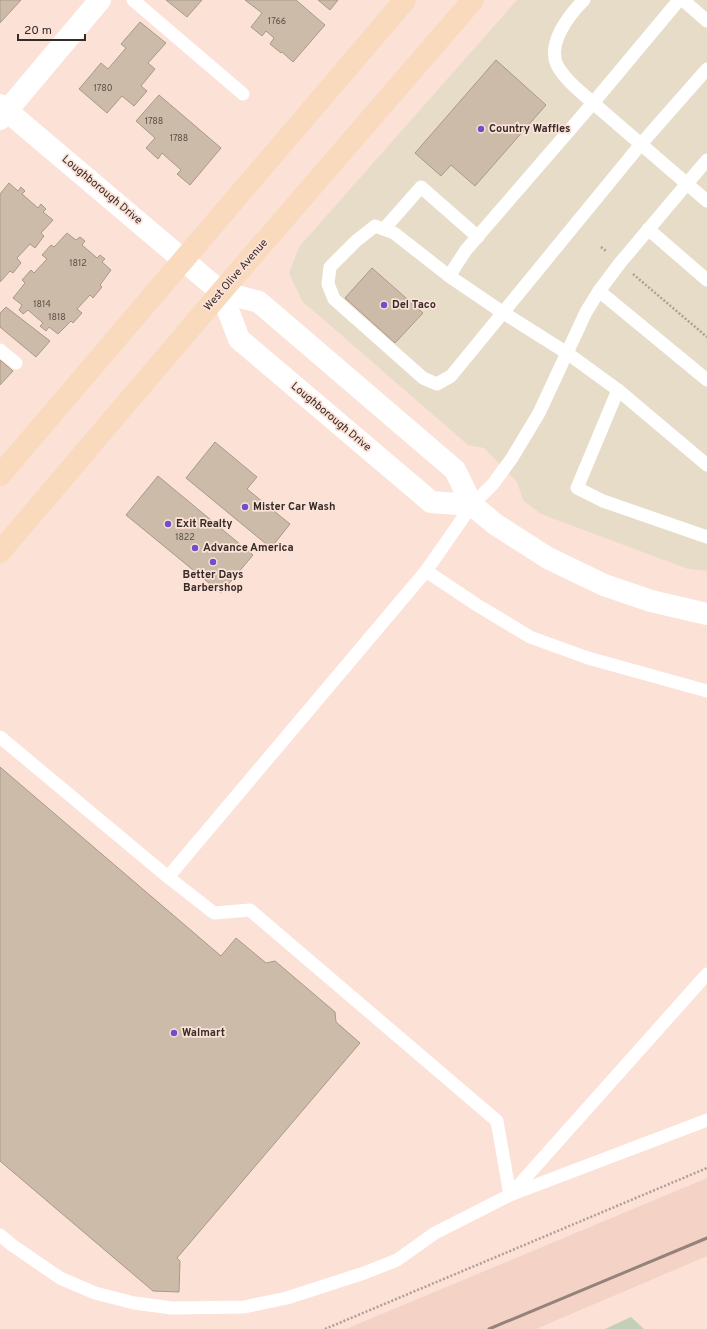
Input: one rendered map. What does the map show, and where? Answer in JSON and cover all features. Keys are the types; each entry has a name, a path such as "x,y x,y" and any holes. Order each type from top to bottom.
{"main road":[{"path":"0,475 405,0"},
{"name":"West Olive Avenue","path":"0,552 472,0"}],"street":[{"path":"2,112 100,0"},
{"name":"Loughborough Drive","path":"2,112 184,259 221,292 259,302 454,470 472,505 495,524 548,558 604,585 651,601 707,614"},
{"name":"Loughborough Drive","path":"221,292 239,339 431,502 472,505"}],"lane":[{"path":"133,0 243,94"},
{"path":"584,0 562,26 554,46 557,64 571,84 707,201"},
{"path":"449,276 466,250 593,103 679,0"},
{"path":"682,0 707,21"},
{"path":"707,69 641,144 502,312 451,376 437,384 422,378 334,299 328,284 330,267 351,246 376,226 394,233 449,276 502,312 567,353 618,390 707,465"},
{"path":"168,878 426,571 472,505 493,484 526,436 550,392 586,312 599,291 648,229 707,160"},
{"path":"384,229 421,187 478,236"},
{"path":"648,229 707,280"},
{"path":"599,291 707,380"},
{"path":"0,350 16,363"},
{"path":"618,390 577,488 603,501 707,537"},
{"path":"426,571 477,605 530,636 588,658 707,691"},
{"path":"0,737 168,878 214,913 250,910 497,1122 510,1196"},
{"path":"510,1196 707,974"},
{"path":"0,1235 60,1278 95,1293 134,1303 172,1308 244,1307 287,1298 364,1273 397,1260 435,1234 510,1196 707,1120"}],"path":[{"path":"601,246 707,337"},
{"path":"325,1329 707,1168"}],"shaded area":[{"path":"517,0 707,0 707,571 688,569 541,514 523,500 517,482 484,448 468,445 302,301 289,273 299,247"},
{"path":"707,1178 707,1256 536,1329 346,1329"}],"green space":[{"path":"631,1317 644,1329 605,1329"}],"building":[{"path":"0,0 21,0 0,23"},
{"path":"166,0 202,0 187,17"},
{"path":"245,0 296,0 325,25 293,62 270,44 274,38 266,31 262,36 251,27 262,13"},
{"path":"318,0 338,0 330,10"},
{"path":"140,22 166,43 148,63 155,69 141,86 147,91 134,106 122,96 107,113 79,89 101,63 108,69 126,48 121,44"},
{"name":"Country Waffles","path":"496,60 546,105 475,186 451,165 441,176 415,153"},
{"path":"159,95 221,148 190,185 177,174 181,170 162,153 158,159 146,148 155,138 136,121"},
{"path":"9,183 18,191 21,187 25,191 22,194 38,208 41,204 46,209 43,212 53,220 41,233 44,236 35,248 30,244 17,258 21,263 13,273 10,271 0,282 0,194"},
{"path":"67,233 76,240 80,237 85,241 82,245 97,258 100,255 105,259 102,262 111,270 100,285 102,287 93,298 90,295 77,309 82,313 73,323 71,321 58,334 49,327 46,331 40,326 43,323 28,310 23,314 19,310 22,305 13,298 25,283 22,280 31,270 34,273 47,259 42,255 51,245 54,247"},
{"name":"Del Taco","path":"372,268 423,313 395,343 345,298"},
{"path":"6,307 50,341 36,357 0,327 0,313"},
{"path":"0,360 13,371 0,385"},
{"name":"Mister Car Wash","path":"215,442 257,477 247,489 290,524 271,548 186,478"},
{"path":"158,476 253,555 221,593 126,515"},
{"name":"Walmart","path":"0,767 221,956 236,938 266,963 275,961 335,1012 336,1022 360,1043 177,1258 180,1261 179,1292 153,1291 0,1161"}],"railway":[{"path":"489,1329 707,1238"}],"place":[{"name":"Country Waffles","path":"481,129"},
{"name":"Del Taco","path":"384,305"},
{"name":"Mister Car Wash","path":"245,507"},
{"name":"Exit Realty","path":"168,524"},
{"name":"Advance America","path":"195,548"},
{"name":"Better Days Barbershop","path":"213,562"},
{"name":"Walmart","path":"174,1033"}]}
